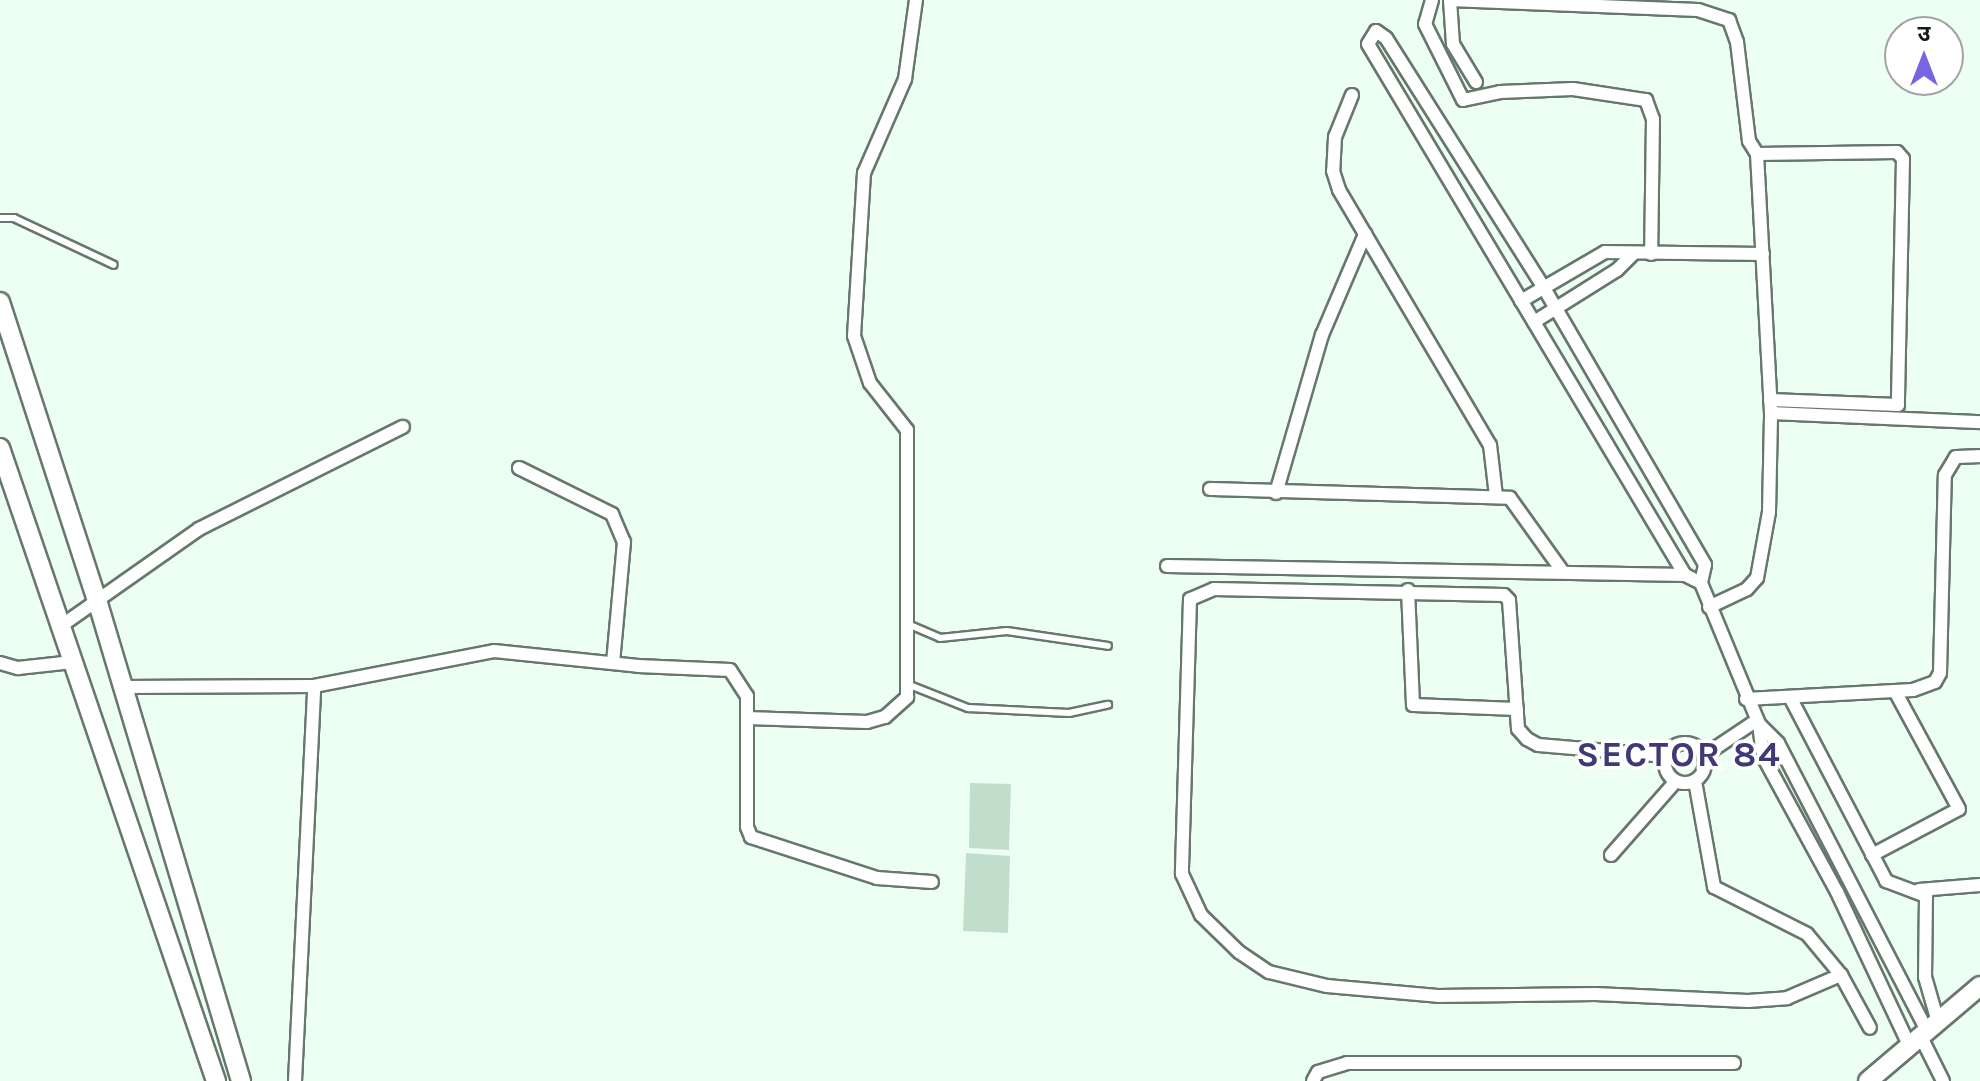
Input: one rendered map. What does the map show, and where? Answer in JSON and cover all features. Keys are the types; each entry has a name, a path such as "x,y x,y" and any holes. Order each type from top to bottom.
{"street":[{"path":"747,718 867,722 899,707 907,684 910,625 907,430 870,383 854,336 864,173 905,79 916,0"},
{"path":"1432,0 1425,24 1463,100 1500,92 1573,89 1646,100 1653,119 1651,254"},
{"path":"1476,82 1453,44 1450,0 1712,11 1729,20 1735,31 1749,141 1757,154 1770,406 1769,512 1757,578 1747,589 1709,607"},
{"path":"1685,575 1368,44 1376,31 1386,38 1544,288 1705,565 1701,583 1746,699 1758,722 1778,743 1852,883 1943,1081"},
{"path":"1352,95 1335,137 1333,171 1365,234 1490,445 1496,496"},
{"path":"1757,154 1897,152 1903,159 1898,405 1770,406"},
{"path":"1276,493 1322,335 1365,234"},
{"path":"1521,301 1605,252 1763,254"},
{"path":"1534,322 1617,270 1633,254"},
{"path":"0,302 97,600 241,1081"},
{"path":"1770,406 1980,422"},
{"path":"61,626 199,529 403,427"},
{"path":"0,448 6,480 61,626 216,1081"},
{"path":"1746,699 1927,687 1940,673 1945,475 1956,457 1980,456"},
{"path":"519,468 612,514 624,542 613,663"},
{"path":"1210,489 1510,498 1563,572"},
{"path":"1167,566 1685,575 1701,583"},
{"path":"1666,756 1668,775 1676,781 1695,781 1703,774 1705,755 1699,747 1680,743 1666,756 1538,745 1518,729 1509,600 1491,593 1214,589 1190,599 1182,874 1201,915 1239,952 1269,972 1327,986 1438,996 1595,994 1769,1000 1841,975"},
{"path":"1408,590 1413,705 1517,709"},
{"path":"123,687 314,686 494,651 613,663 730,670 747,696 747,827 751,837 877,878 932,882"},
{"path":"0,663 18,668 73,662"},
{"path":"295,1081 314,686"},
{"path":"1872,855 1959,809 1895,691"},
{"path":"1790,697 1890,885 1919,890 1980,885"},
{"path":"1705,755 1758,722"},
{"path":"1758,722 1763,756 1837,892 1924,1034"},
{"path":"1611,855 1676,781"},
{"path":"1695,781 1714,887 1807,934 1841,975 1870,1028"},
{"path":"1837,892 1852,883"},
{"path":"1919,890 1927,902 1924,1034"},
{"path":"1868,1081 1980,986"},
{"path":"1313,1081 1318,1072 1347,1063 1734,1063"}],"lane":[{"path":"0,218 14,218 114,265"},
{"path":"910,625 940,638 1007,631 1108,646"},
{"path":"907,684 968,708 1069,713 1108,705"}],"green space":[{"path":"970,783 1011,784 1009,850 969,848"},
{"path":"966,853 1010,856 1008,933 963,931"}],"district":[{"name":"SECTOR 84","path":"1679,755"}]}
